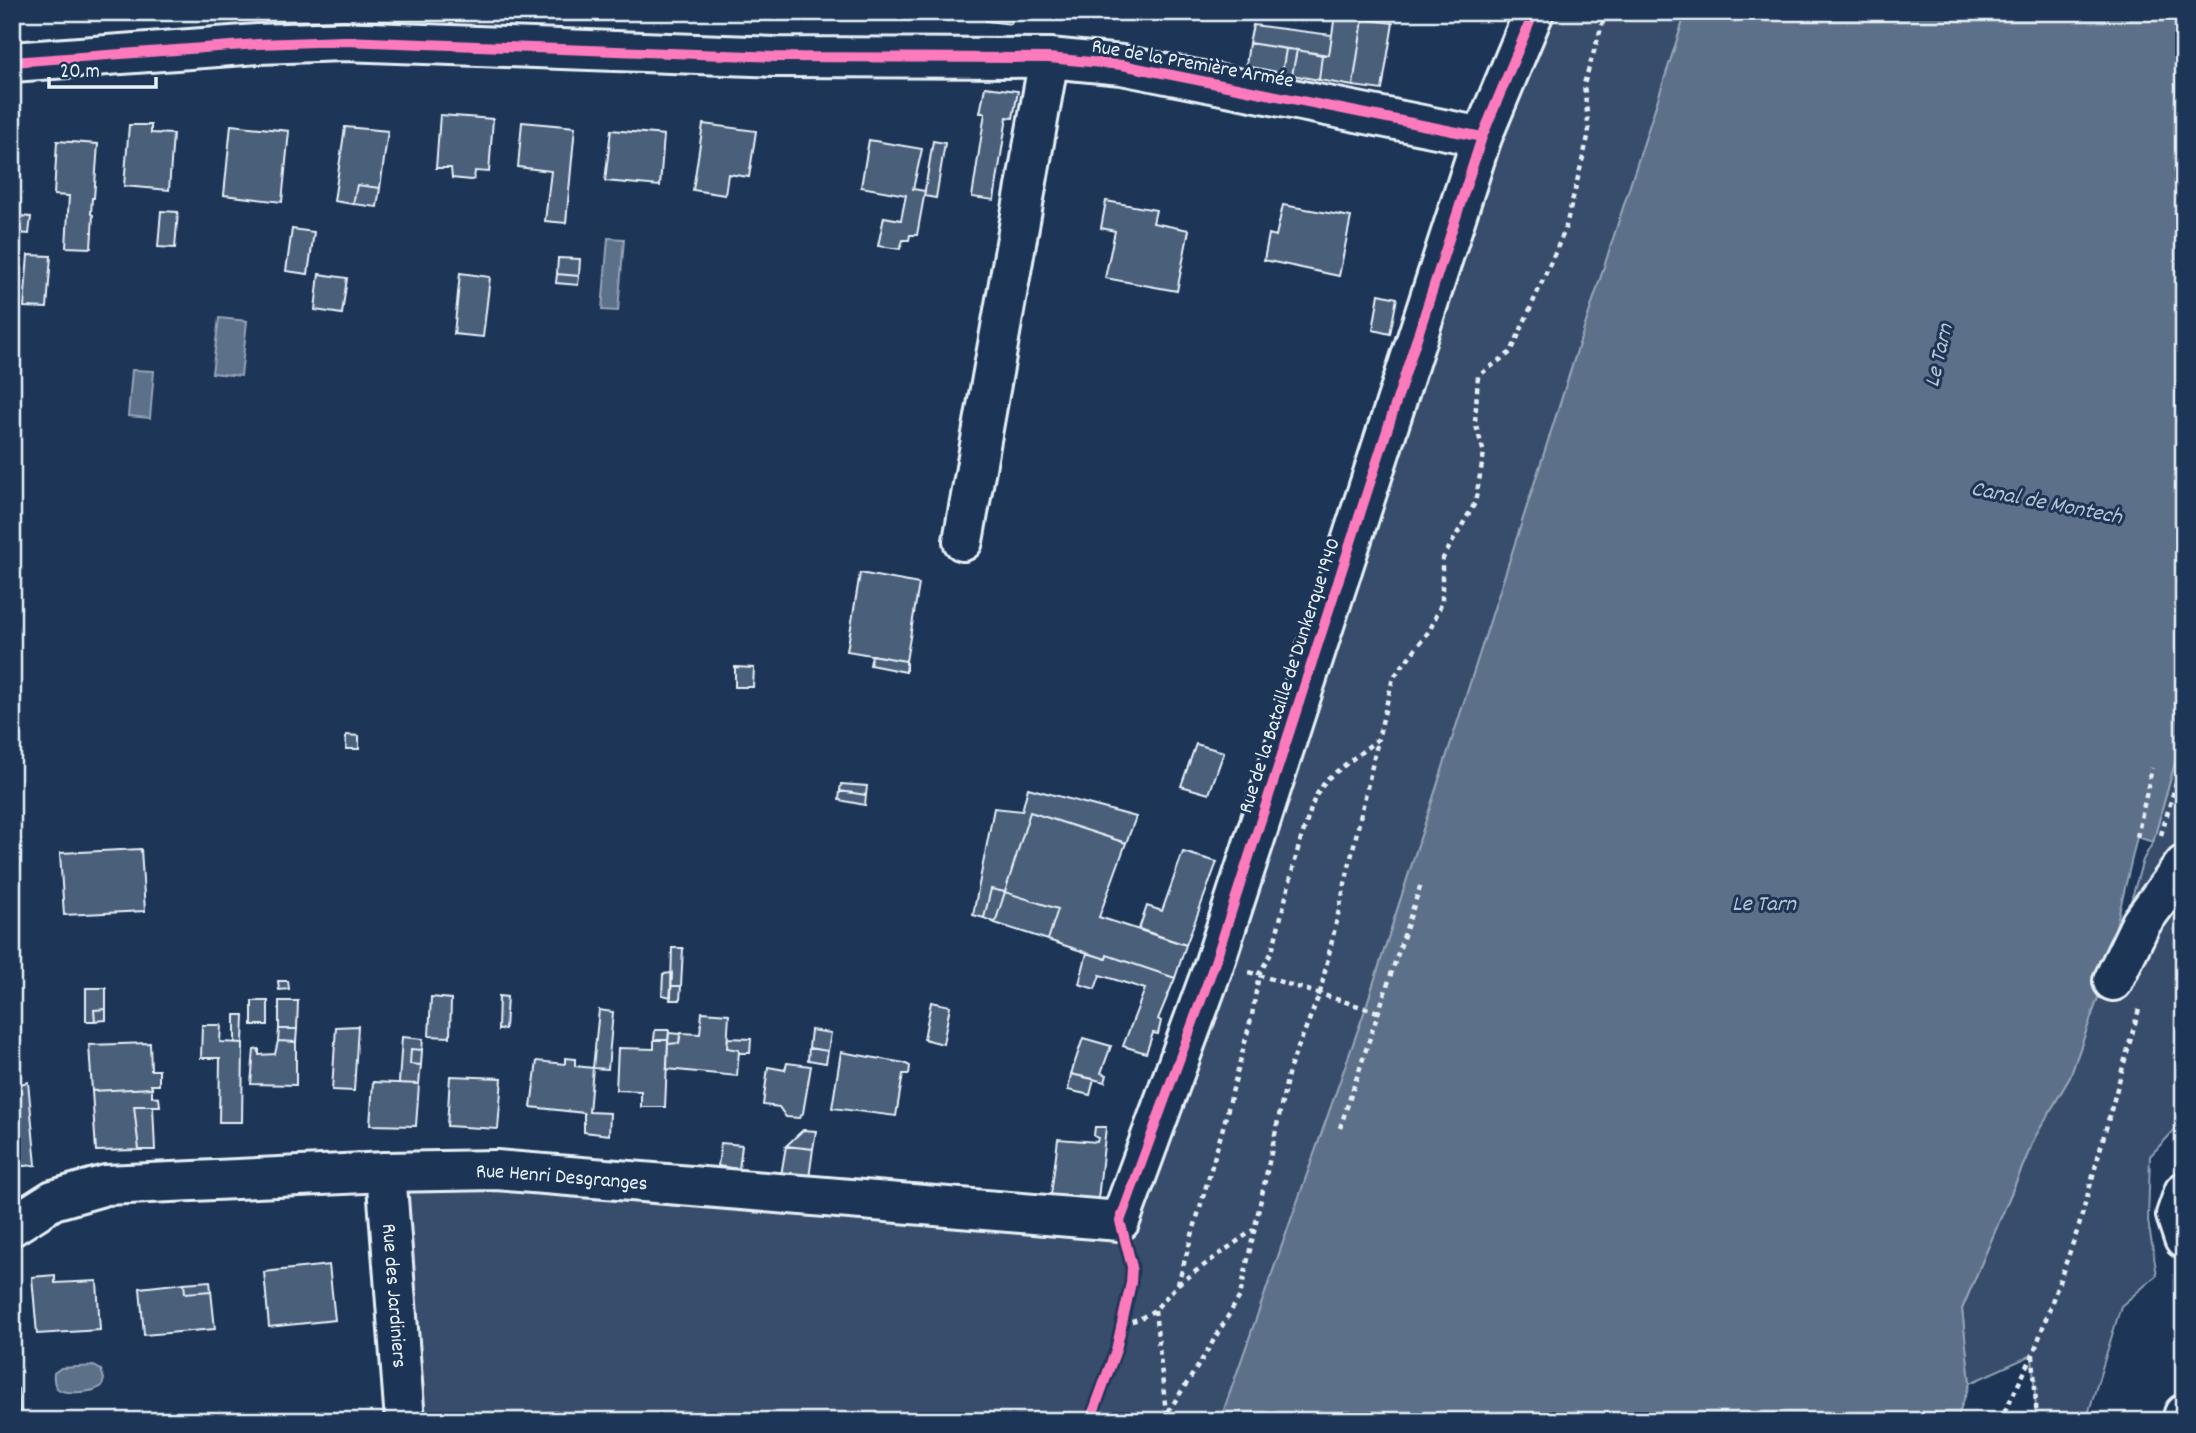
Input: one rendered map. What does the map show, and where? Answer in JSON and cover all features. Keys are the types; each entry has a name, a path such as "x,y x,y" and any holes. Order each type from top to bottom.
{"street":[{"name":"Rue de la Bataille de Dunkerque 1940","path":"1120,1221 1214,965 1482,137 1534,12"},
{"name":"Rue de la Première Armée","path":"12,62 257,44 345,41 776,57 1049,58 1122,65 1482,137"},
{"path":"963,541 1049,58"},
{"path":"2126,994 2141,923 2184,866"},
{"name":"Rue Henri Desgranges","path":"12,1226 53,1200 106,1185 386,1172 496,1170 1120,1221"},
{"name":"Rue des Jardiniers","path":"386,1172 405,1421"},
{"path":"2184,1192 2176,1215 2184,1239"},
{"path":"2182,1421 2184,1414"}],"path":[{"path":"1165,1418 1240,1296 1289,1070 1320,993 1393,678 1430,630 1442,602 1442,559 1475,503 1484,453 1475,422 1478,376 1511,352 1565,230 1589,133 1584,84 1606,12"},
{"path":"1178,1284 1224,1124 1252,1015 1259,974 1272,952 1299,845 1315,797 1327,779 1378,739"},
{"path":"2137,837 2152,768"},
{"path":"1340,1128 1421,884"},
{"path":"1214,965 1259,974 1378,1012"},
{"path":"2000,1421 2032,1355 2079,1226 2126,994"},
{"path":"1122,1325 1155,1310 1178,1284 1254,1229"},
{"path":"1155,1310 1165,1418"},
{"path":"2032,1355 2037,1421"}],"shaded area":[{"path":"1534,12 1686,12 1364,1013 1220,1421 405,1421 386,1172 1120,1221"},
{"path":"2184,730 2184,1120 2150,1156 2148,1221 2157,1275 2121,1306 2086,1421 2037,1421 2032,1355 1970,1383 1962,1309 2035,1137 2070,1077 2101,989 2141,924 2131,901 2143,860 2153,842"}],"water":[{"name":"Le Tarn","path":"1686,12 2184,12 2184,730 2153,842 2137,837 2101,989 2070,1077 2035,1137 1962,1309 1970,1383 1956,1421 1220,1421 1364,1013"},
{"path":"608,238 624,239 618,311 602,310"},
{"path":"219,318 247,321 241,376 212,373"},
{"path":"132,370 154,371 150,418 128,416"},
{"path":"94,1366 101,1370 104,1379 102,1386 97,1389 69,1392 60,1390 55,1385 54,1373 61,1368"}],"building":[{"path":"987,12 1013,12 1011,24 986,21"},
{"path":"1335,15 1363,19 1353,86 1319,80 1322,55 1329,55"},
{"path":"1363,19 1393,23 1382,90 1353,86"},
{"path":"1253,25 1332,35 1329,55 1249,43"},
{"path":"1249,43 1286,49 1282,73 1246,66"},
{"path":"1286,49 1297,50 1292,75 1282,73"},
{"path":"1297,50 1322,55 1319,80 1292,75"},
{"path":"985,87 1018,91 1013,118 1007,117 994,200 972,197 985,113 980,113"},
{"path":"440,115 493,119 489,172 475,171 474,179 471,180 452,178 451,168 436,168"},
{"path":"522,122 575,127 566,223 545,221 551,171 518,167"},
{"path":"703,124 756,131 749,177 728,174 725,195 693,190"},
{"path":"129,125 151,125 151,133 173,134 169,190 124,186"},
{"path":"231,125 289,131 282,202 224,195"},
{"path":"12,127 19,127 15,197 12,197"},
{"path":"345,127 388,131 380,188 357,185 353,204 334,201"},
{"path":"611,130 664,135 660,186 605,181"},
{"path":"869,140 922,149 913,189 925,191 917,235 910,235 909,240 903,240 900,249 878,246 884,217 901,220 906,195 861,187"},
{"path":"57,141 98,144 92,198 91,248 66,247 69,196 54,195"},
{"path":"933,141 945,143 936,198 924,196"},
{"path":"357,185 380,188 377,207 353,204"},
{"path":"1106,201 1156,210 1153,223 1189,230 1177,291 1105,278 1115,231 1101,228"},
{"path":"1283,205 1351,217 1339,276 1264,260 1269,234 1276,236"},
{"path":"161,211 178,212 175,248 158,247"},
{"path":"19,216 31,217 29,234 18,233"},
{"path":"292,229 314,232 308,274 286,271"},
{"path":"28,255 51,256 47,308 24,307"},
{"path":"558,258 580,259 579,276 557,274"},
{"path":"460,273 490,277 483,337 454,334"},
{"path":"319,274 347,278 342,314 315,310"},
{"path":"557,274 579,276 578,285 556,283"},
{"path":"1379,294 1397,298 1390,334 1373,330"},
{"path":"860,573 919,584 906,661 847,651"},
{"path":"872,655 906,661 906,672 870,665"},
{"path":"735,667 754,668 753,687 735,687"},
{"path":"346,735 359,736 359,749 346,749"},
{"path":"1196,744 1224,752 1209,794 1181,786"},
{"path":"841,784 867,786 866,795 840,791"},
{"path":"1028,788 1136,817 1126,843 1030,812 1005,892 991,889 984,918 973,915 994,808 1022,811"},
{"path":"840,791 866,795 865,805 839,800"},
{"path":"1030,812 1126,843 1099,917 1186,945 1175,978 1107,955 1106,959 1048,940 1058,909 1005,892"},
{"path":"141,849 145,911 64,915 60,853"},
{"path":"1183,852 1217,862 1186,945 1139,929 1147,906 1162,911"},
{"path":"991,889 1005,892 995,923 984,918"},
{"path":"1005,892 1058,909 1048,940 995,923"},
{"path":"672,948 683,948 681,986 671,986"},
{"path":"1087,953 1106,959 1107,955 1175,978 1158,1019 1161,1021 1158,1034 1153,1033 1146,1053 1123,1046 1145,989 1100,975 1095,989 1079,984"},
{"path":"672,973 671,997 662,995 663,974"},
{"path":"278,981 288,981 289,989 279,990"},
{"path":"671,986 681,986 680,1000 670,1000"},
{"path":"86,988 106,988 106,1009 94,1010 95,1021 86,1021"},
{"path":"499,996 507,997 505,1029 498,1030"},
{"path":"431,997 451,999 450,1037 429,1036"},
{"path":"252,1001 268,1001 268,1025 252,1025"},
{"path":"279,1001 298,1001 297,1029 279,1029"},
{"path":"931,1002 950,1006 943,1044 924,1039"},
{"path":"106,1009 106,1020 95,1021 94,1010"},
{"path":"599,1010 613,1012 608,1069 593,1068"},
{"path":"702,1012 729,1014 727,1048 739,1050 737,1076 667,1069 668,1044 679,1043 681,1033 700,1034"},
{"path":"235,1015 244,1015 243,1043 235,1043"},
{"path":"202,1025 221,1025 220,1042 243,1043 242,1122 219,1122 220,1058 201,1058"},
{"path":"358,1026 354,1091 332,1090 336,1027"},
{"path":"279,1029 297,1029 296,1042 278,1041"},
{"path":"655,1030 669,1030 668,1040 654,1040"},
{"path":"811,1030 831,1033 828,1051 809,1048"},
{"path":"669,1033 680,1034 679,1043 668,1044"},
{"path":"402,1037 423,1039 422,1050 411,1049 410,1064 421,1065 419,1084 399,1083"},
{"path":"728,1038 751,1039 750,1053 739,1053 739,1050 727,1048"},
{"path":"1083,1038 1111,1046 1101,1073 1107,1075 1105,1082 1071,1074"},
{"path":"654,1040 668,1040 665,1107 641,1107 641,1091 616,1090 618,1048 654,1049"},
{"path":"278,1041 296,1042 296,1085 251,1084 254,1050 259,1049 259,1055 275,1054"},
{"path":"150,1043 151,1070 159,1070 159,1085 151,1085 152,1088 92,1091 89,1045"},
{"path":"809,1048 828,1051 826,1063 808,1060"},
{"path":"411,1049 422,1050 421,1065 410,1064"},
{"path":"841,1052 910,1066 909,1074 903,1074 896,1116 832,1108"},
{"path":"565,1058 575,1059 575,1066 593,1068 589,1112 610,1113 609,1135 584,1132 584,1113 531,1107 537,1061 565,1064"},
{"path":"787,1063 811,1066 803,1113 799,1118 786,1117 779,1107 763,1105 768,1067 785,1070"},
{"path":"1071,1074 1094,1079 1090,1095 1068,1090"},
{"path":"450,1076 502,1078 498,1129 447,1126"},
{"path":"28,1082 36,1165 12,1167 12,1086"},
{"path":"373,1082 419,1084 416,1126 370,1125"},
{"path":"152,1088 152,1097 159,1098 160,1106 134,1106 139,1150 96,1151 92,1091"},
{"path":"134,1106 153,1106 155,1150 139,1150"},
{"path":"1095,1127 1106,1127 1098,1199 1051,1195 1058,1139 1097,1142 1098,1138 1094,1136"},
{"path":"803,1130 816,1131 813,1149 786,1146"},
{"path":"721,1143 742,1145 739,1169 718,1166"},
{"path":"786,1146 813,1149 809,1178 781,1175"},
{"path":"329,1265 335,1320 269,1327 264,1272"},
{"path":"55,1275 55,1283 97,1281 100,1330 37,1334 32,1277"},
{"path":"210,1281 211,1291 185,1293 184,1283"},
{"path":"184,1283 185,1293 211,1291 215,1329 144,1335 140,1288"},
{"path":"18,1389 20,1411 12,1412 12,1390"}],"cycle path":[{"path":"1090,1421 1116,1350 1131,1283 1132,1267 1120,1221 1214,965 1482,137 1534,12"},
{"path":"12,62 258,44 344,41 776,57 1049,58 1122,65 1482,137"}],"water label":[{"name":"Canal de Montech","path":"2047,501"}]}
